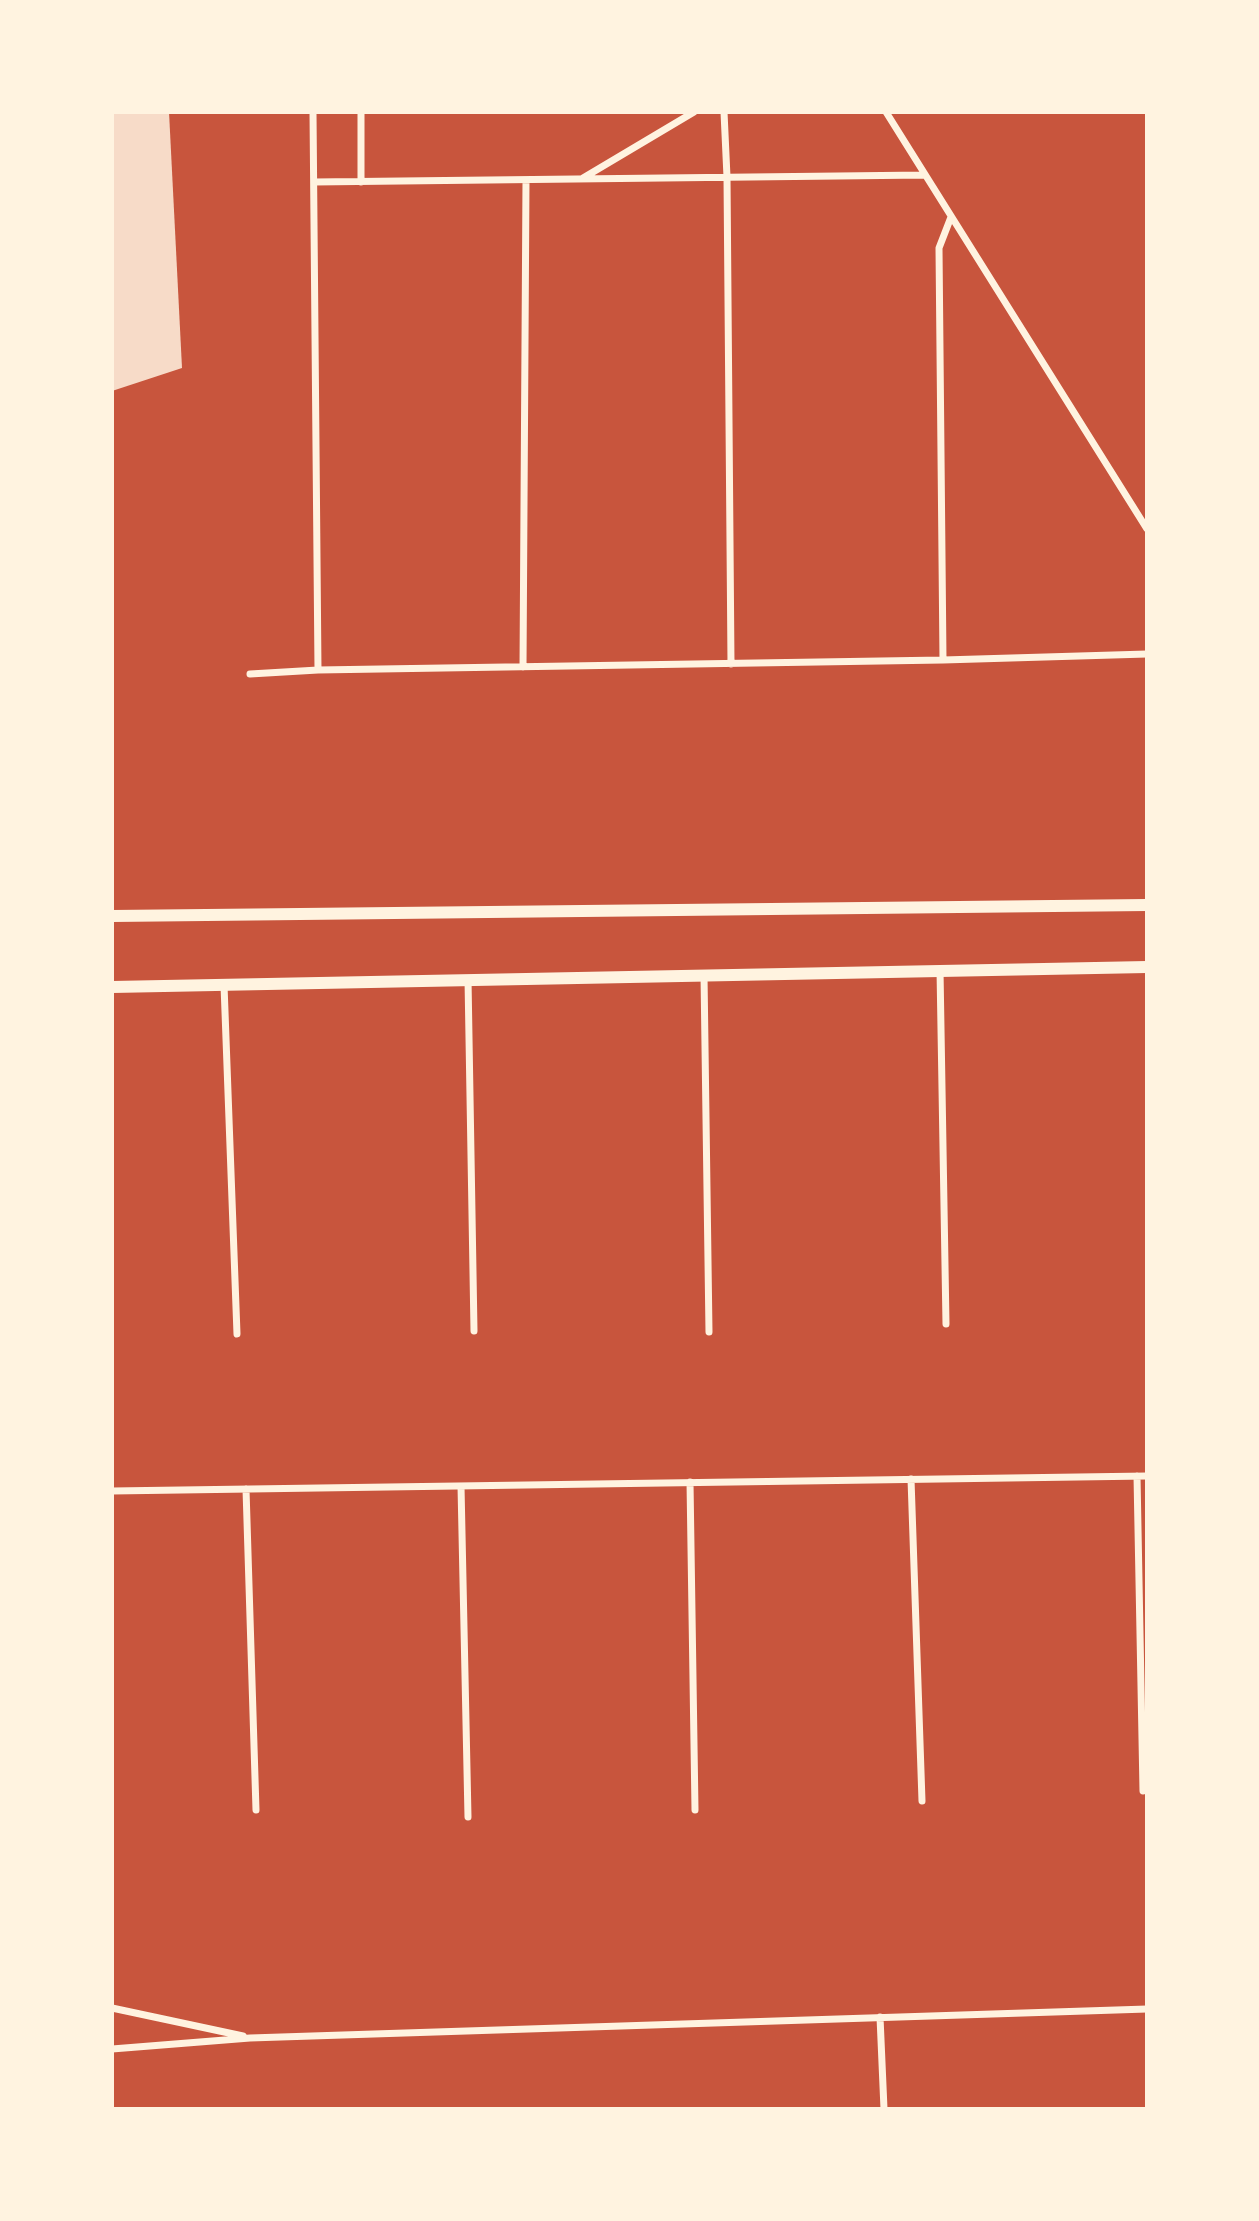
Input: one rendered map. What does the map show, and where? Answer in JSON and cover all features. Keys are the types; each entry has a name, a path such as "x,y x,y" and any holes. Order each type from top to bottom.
{"street":[{"path":"313,112 318,670"},
{"path":"361,112 362,182"},
{"path":"580,179 694,112"},
{"path":"724,112 727,177 731,664"},
{"path":"886,112 1147,529"},
{"path":"314,182 925,175"},
{"path":"523,667 526,180"},
{"path":"943,660 939,248 951,217"},
{"path":"250,674 318,670 1147,654"},
{"path":"112,916 1147,905"},
{"path":"112,987 1147,967"},
{"path":"940,970 946,1324"},
{"path":"704,975 709,1332"},
{"path":"468,979 474,1331"},
{"path":"224,985 237,1334"},
{"path":"1137,1476 1143,1791"},
{"path":"112,1491 1147,1476"},
{"path":"911,1479 922,1801"},
{"path":"690,1482 695,1810"},
{"path":"461,1486 468,1817"},
{"path":"246,1489 256,1810"},
{"path":"112,2008 250,2038"},
{"path":"112,2049 250,2038 1147,2009"},
{"path":"880,2017 884,2109"}],"building":[{"path":"112,112 169,112 182,368 112,391"}]}
